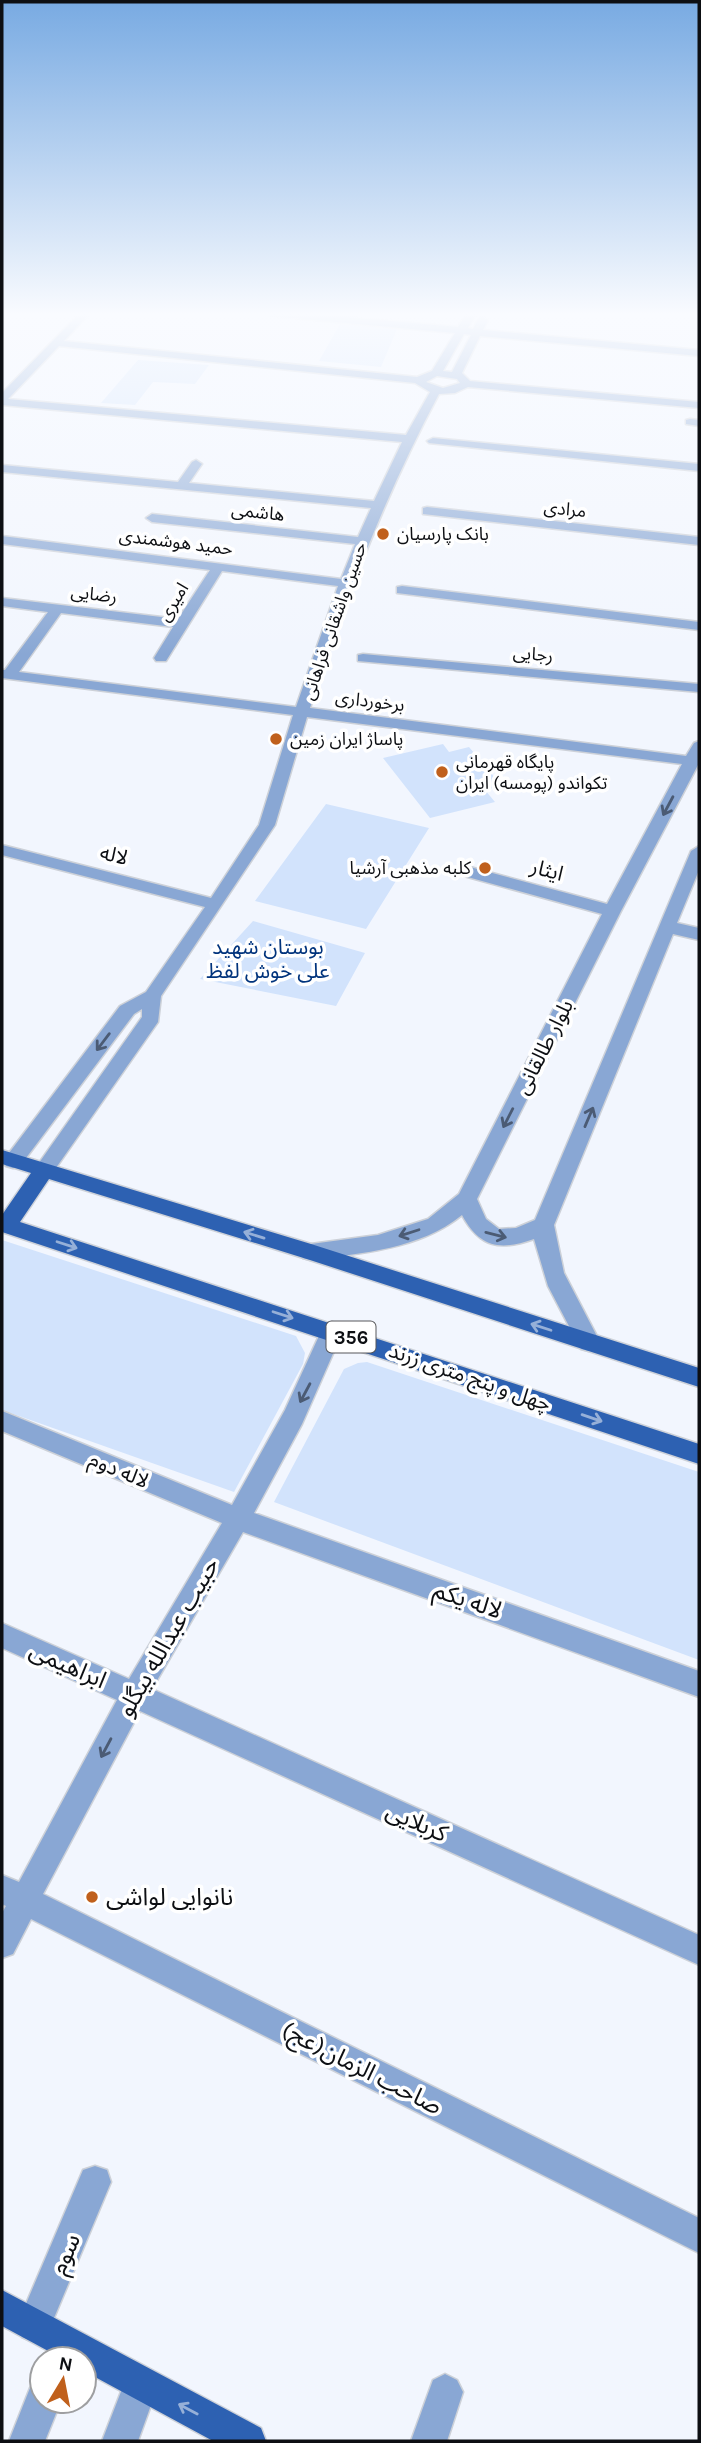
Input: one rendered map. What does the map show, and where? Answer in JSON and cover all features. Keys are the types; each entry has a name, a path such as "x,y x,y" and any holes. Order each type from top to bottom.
{"main road":[{"path":"5,1164 44,1170 311,1252 699,1377"},
{"path":"4,1224 44,1170"},
{"name":"چهل و پنج متری زرند","path":"4,1224 699,1454"},
{"path":"2,2307 34,2325 56,2345"},
{"path":"98,2365 141,2383 248,2441"}],"street":[{"path":"283,427 408,439"},
{"name":"حسین واشقانی فراهانی","path":"5,1164 127,1010 152,996 267,825 345,583 376,505 415,427"},
{"path":"433,441 699,468"},
{"path":"182,485 196,464"},
{"path":"2,468 376,505"},
{"name":"مرادی","path":"427,511 699,541"},
{"name":"هاشمی","path":"152,518 361,541"},
{"name":"حمید هوشمندی","path":"2,540 345,583"},
{"name":"امیری","path":"161,658 218,567"},
{"path":"401,590 699,626"},
{"name":"رضایی","path":"2,602 182,624"},
{"path":"5,674 57,609"},
{"name":"رجایی","path":"363,658 699,688"},
{"name":"برخورداری","path":"5,674 303,712 696,753"},
{"name":"بلوار طالقانی","path":"311,1252 378,1243 435,1225 467,1199 612,911 696,753"},
{"name":"لاله","path":"2,849 215,905"},
{"path":"589,1342 556,1284 546,1254 543,1225 699,851"},
{"name":"ایثار","path":"470,872 612,911"},
{"path":"669,927 699,934"},
{"name":"حسین واشقانی فراهانی","path":"44,1170 150,1018 152,996"},
{"path":"467,1199 472,1218 484,1232 500,1239 522,1237 543,1225"},
{"name":"حبیب عبدالله بیگلو","path":"2,1943 13,1894 134,1695 236,1518 316,1372 332,1331"},
{"name":"لاله دوم","path":"2,1421 236,1518"},
{"name":"لاله یکم","path":"236,1518 699,1684"},
{"name":"ابراهیمی","path":"2,1635 134,1695"},
{"name":"کربلایی","path":"134,1695 699,1950"},
{"name":"صاحب الزمان(عج)","path":"13,1894 699,2236"},
{"name":"سوم","path":"34,2325 96,2182"},
{"path":"120,2441 141,2383"},
{"path":"429,2441 445,2392"},
{"path":"27,2441 37,2415"}],"green space":[{"name":"پایگاه قهرمانی تکواندو (پومسه) ایران","path":"443,744 449,752 469,747 502,786 485,790 495,802 430,818 383,758"},
{"path":"326,804 429,828 366,929 255,901"},
{"name":"بوستان شهید علی خوش لفظ","path":"253,921 365,953 336,1006 200,979"},
{"path":"2,1240 296,1336 305,1353 303,1364 234,1492 2,1410"},
{"path":"367,1362 699,1472 699,1660 274,1502 344,1369"}],"place":[{"name":"بانک پارسیان","path":"383,534"},
{"name":"پاساژ ایران زمین","path":"276,739"},
{"name":"پایگاه قهرمانی تکواندو (پومسه) ایران","path":"442,772"},
{"name":"کلبه مذهبی آرشیا","path":"485,868"},
{"name":"نانوایی لواشی","path":"92,1897"}]}
